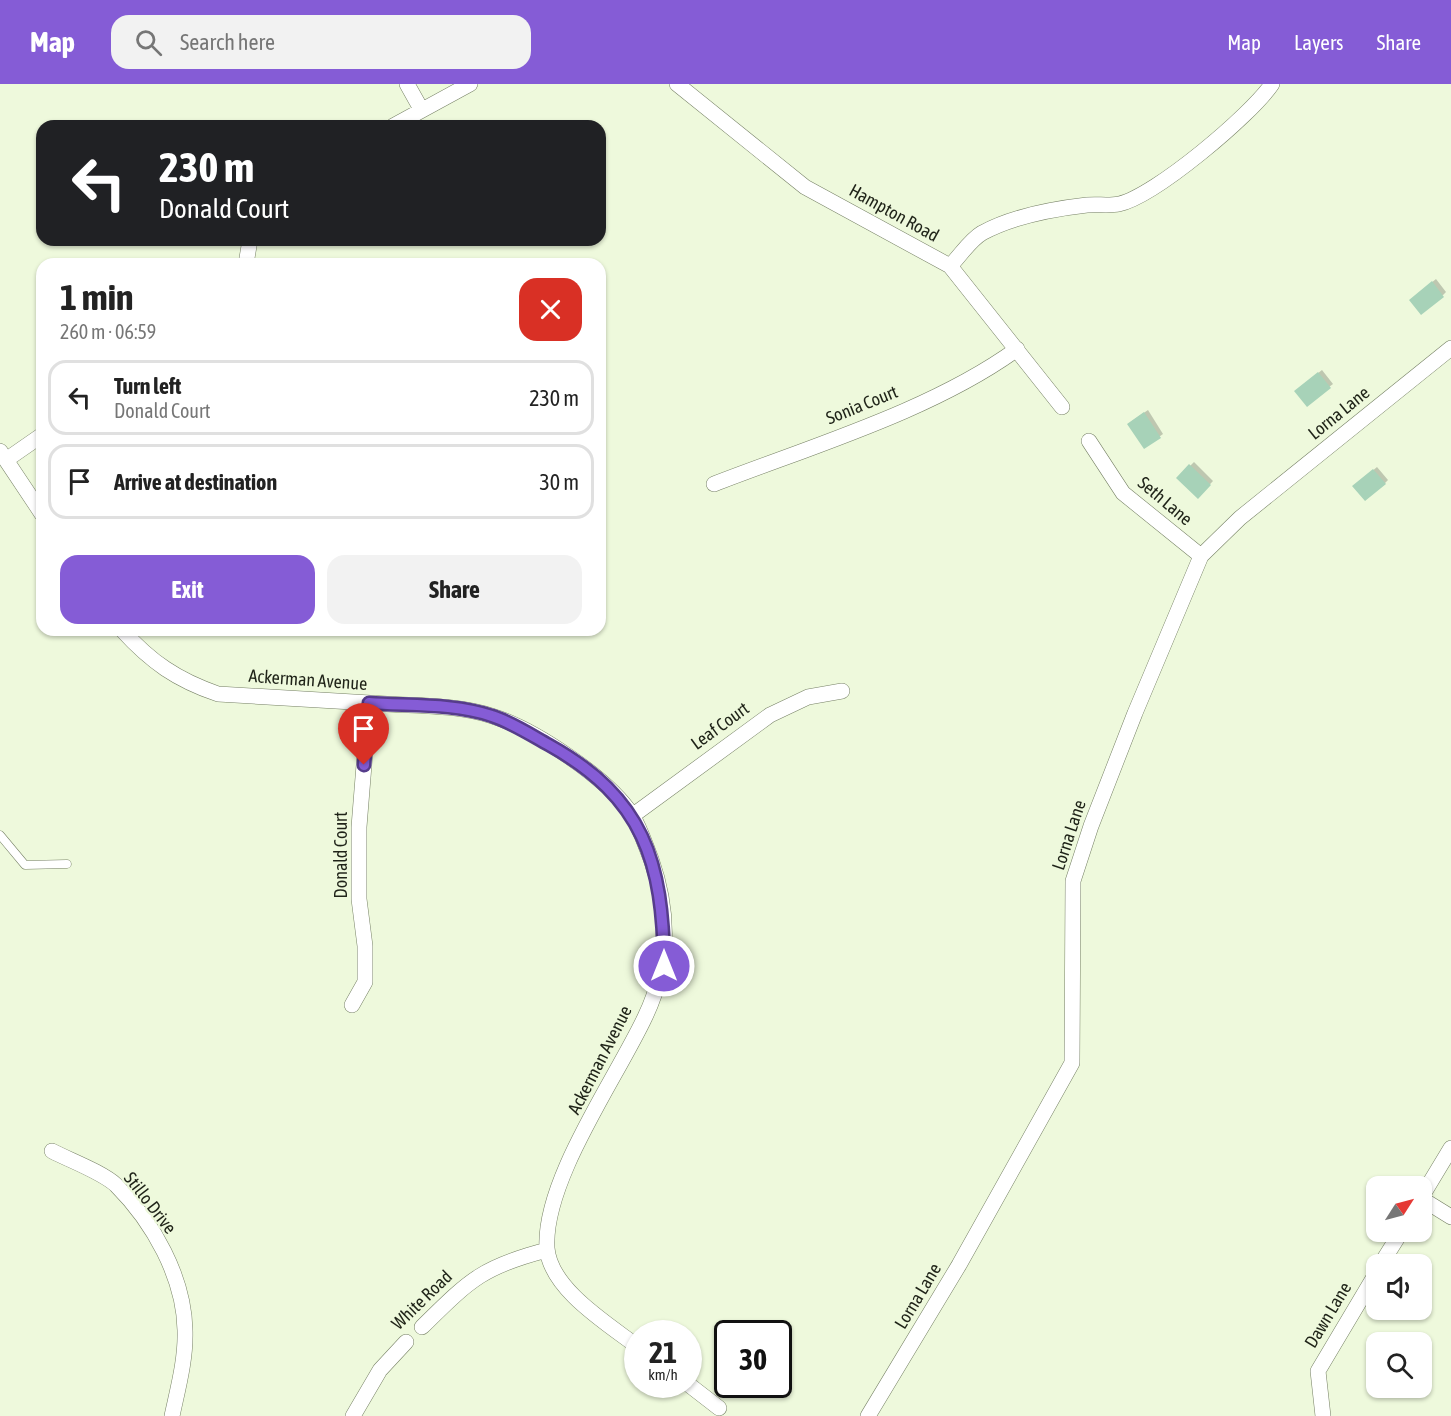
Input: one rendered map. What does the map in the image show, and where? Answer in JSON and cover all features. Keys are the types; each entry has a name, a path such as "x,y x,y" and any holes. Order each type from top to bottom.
{"street":[{"path":"407,84 421,109"},
{"path":"403,120 470,84"},
{"name":"Hampton Road","path":"677,84 806,187 950,266 1062,407"},
{"path":"950,266 980,234 1011,222 1042,212 1089,205 1119,204 1150,192 1232,125 1272,84"},
{"name":"Lorna Lane","path":"868,1416 959,1265 1072,1063 1074,881 1091,826 1201,556 1240,518 1451,348"},
{"name":"Sonia Court","path":"714,484 914,406 983,373 1017,349"},
{"path":"36,438 3,456 36,505"},
{"name":"Seth Lane","path":"1089,441 1123,493 1201,556"},
{"name":"Ackerman Avenue","path":"128,636 146,655 187,683 218,694 446,708 491,716 571,758 611,791 632,816 659,882 664,921 664,966 646,1016 561,1177 550,1214 547,1250 559,1280 585,1307 624,1336"},
{"name":"Leaf Court","path":"632,816 770,714 808,697 842,691"},
{"name":"Donald Court","path":"352,1005 365,982 365,946 359,899 359,827 369,703"},
{"path":"1432,1181 1451,1148"},
{"name":"Stillo Drive","path":"52,1151 115,1184 156,1236 180,1291 185,1330 182,1368 172,1416"},
{"path":"1432,1205 1451,1217"},
{"name":"White Road","path":"422,1327 483,1272 503,1262 547,1250"},
{"name":"Dawn Lane","path":"1323,1416 1318,1371 1366,1290"},
{"name":"White Road","path":"353,1416 380,1370 406,1342"},
{"path":"702,1395 719,1408"}],"lane":[{"path":"0,835 25,865 56,862 67,864"},
{"name":"White Road","path":"406,1342 422,1327"}],"building":[{"path":"1432,281 1444,297 1421,315 1409,300"},
{"path":"1318,372 1331,388 1307,407 1294,391"},
{"path":"1144,412 1161,438 1144,449 1127,424"},
{"path":"1189,464 1211,485 1198,499 1176,478"},
{"path":"1373,469 1386,484 1365,501 1352,486"}],"route":[{"path":"364,765 369,703 446,708 491,716 571,758 597,777 618,798 632,816 643,838 659,882 664,921 664,966"}]}
